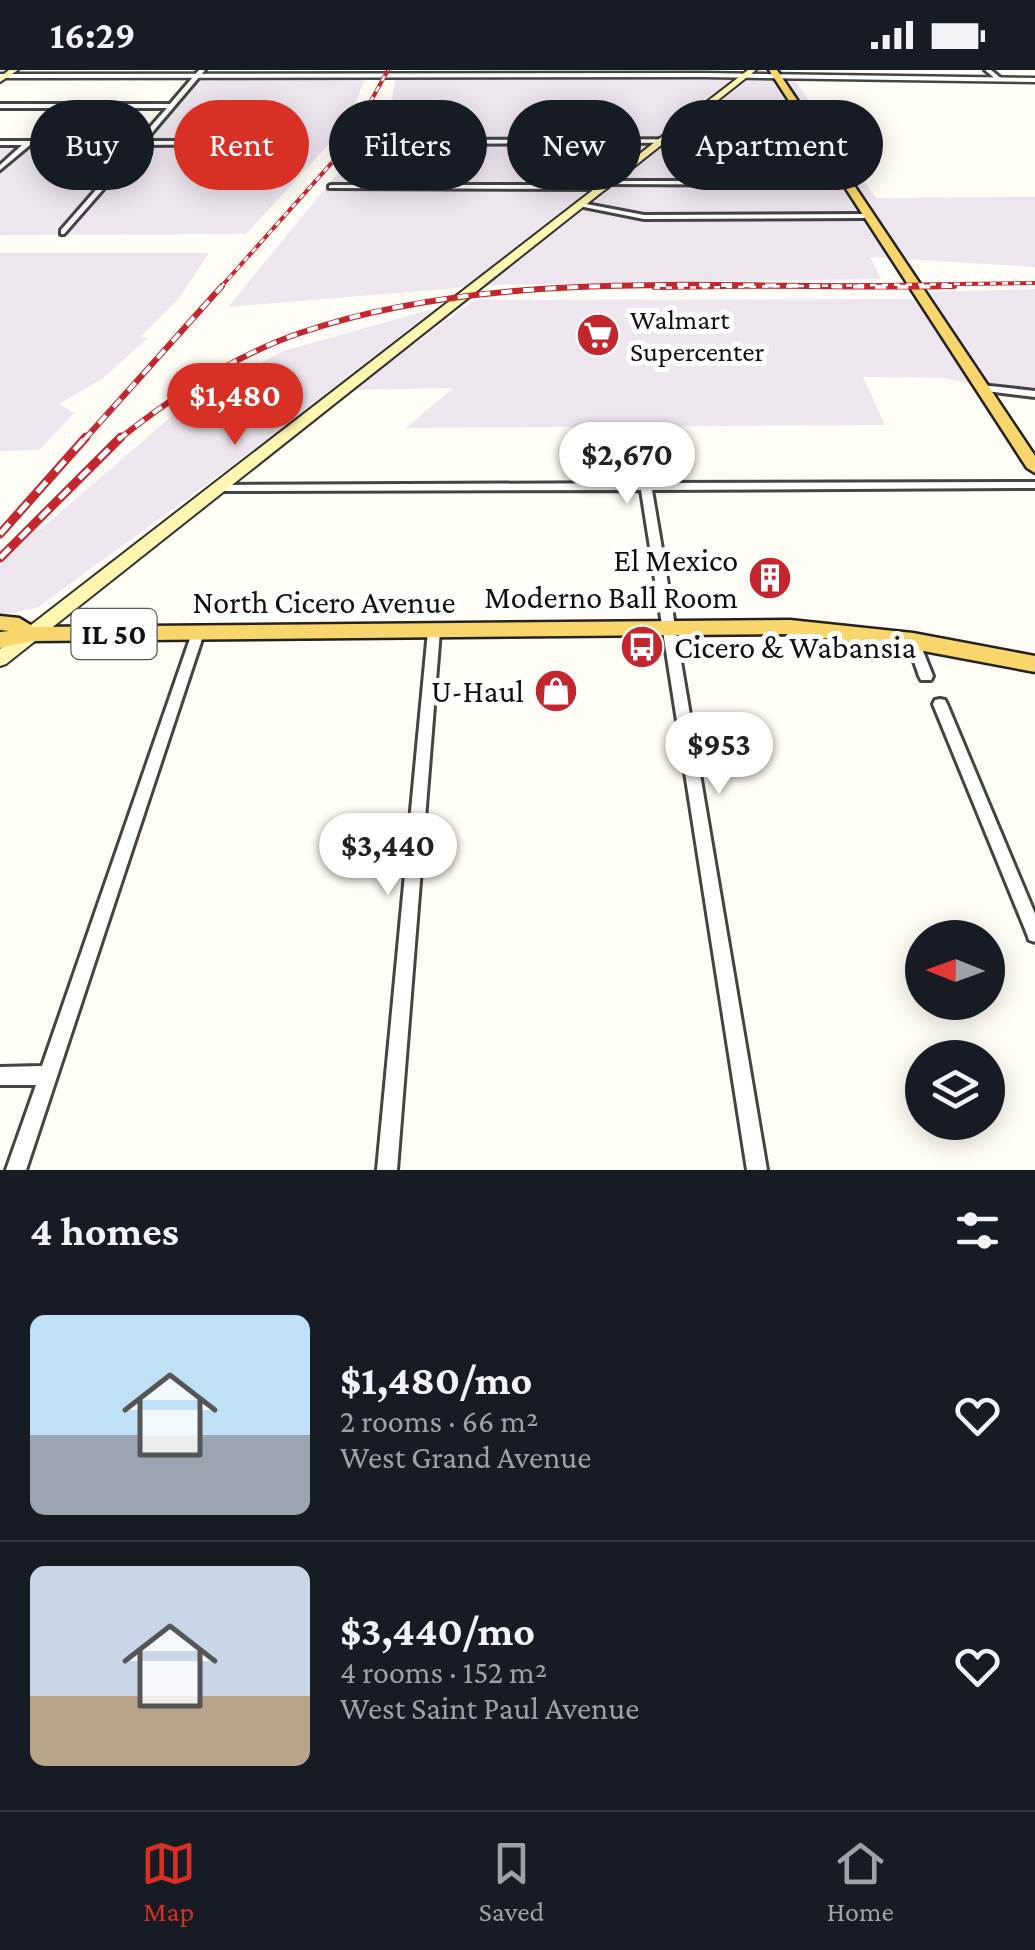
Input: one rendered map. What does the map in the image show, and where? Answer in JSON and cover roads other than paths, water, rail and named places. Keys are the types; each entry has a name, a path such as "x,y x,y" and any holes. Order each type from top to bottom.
{"main road":[{"path":"713,100 748,73"},
{"path":"771,74 789,100"},
{"path":"641,157 661,141"},
{"path":"0,659 600,190"},
{"path":"849,190 869,221 870,230 934,327 945,334 1035,468"},
{"name":"North Cicero Avenue","path":"0,623 12,623 31,634"},
{"name":"North Cicero Avenue","path":"0,640 31,634 790,628 913,640 1035,664"}],"street":[{"path":"988,70 1000,80"},
{"path":"5,75 581,72 1035,80"},
{"path":"154,126 200,73"},
{"path":"0,106 171,106"},
{"path":"487,142 661,141"},
{"path":"0,143 28,143"},
{"path":"0,168 28,143"},
{"path":"64,232 100,190"},
{"path":"581,205 644,216 869,221"},
{"path":"981,388 1035,394"},
{"path":"637,430 757,1170"},
{"path":"220,488 1035,486"},
{"path":"387,1170 434,630"},
{"path":"16,1170 198,633"},
{"path":"913,640 926,676"},
{"path":"940,704 1035,934"},
{"path":"0,1076 48,1076"}],"railway":[{"path":"220,288 345,148 388,70"},
{"path":"799,286 1035,283"},
{"path":"84,440 222,286"},
{"path":"118,440 182,393 251,353 300,333 377,311 457,297 539,289 799,286"},
{"path":"654,288 799,286"},
{"path":"799,286 954,286"},
{"path":"0,534 86,437"},
{"path":"118,440 121,437"},
{"path":"0,558 118,440"}],"place":[{"name":"Walmart Supercenter","path":"598,335"},
{"name":"El Mexico Moderno Ball Room","path":"770,578"},
{"name":"Cicero & Wabansia","path":"642,647"},
{"name":"U-Haul","path":"556,691"}]}
